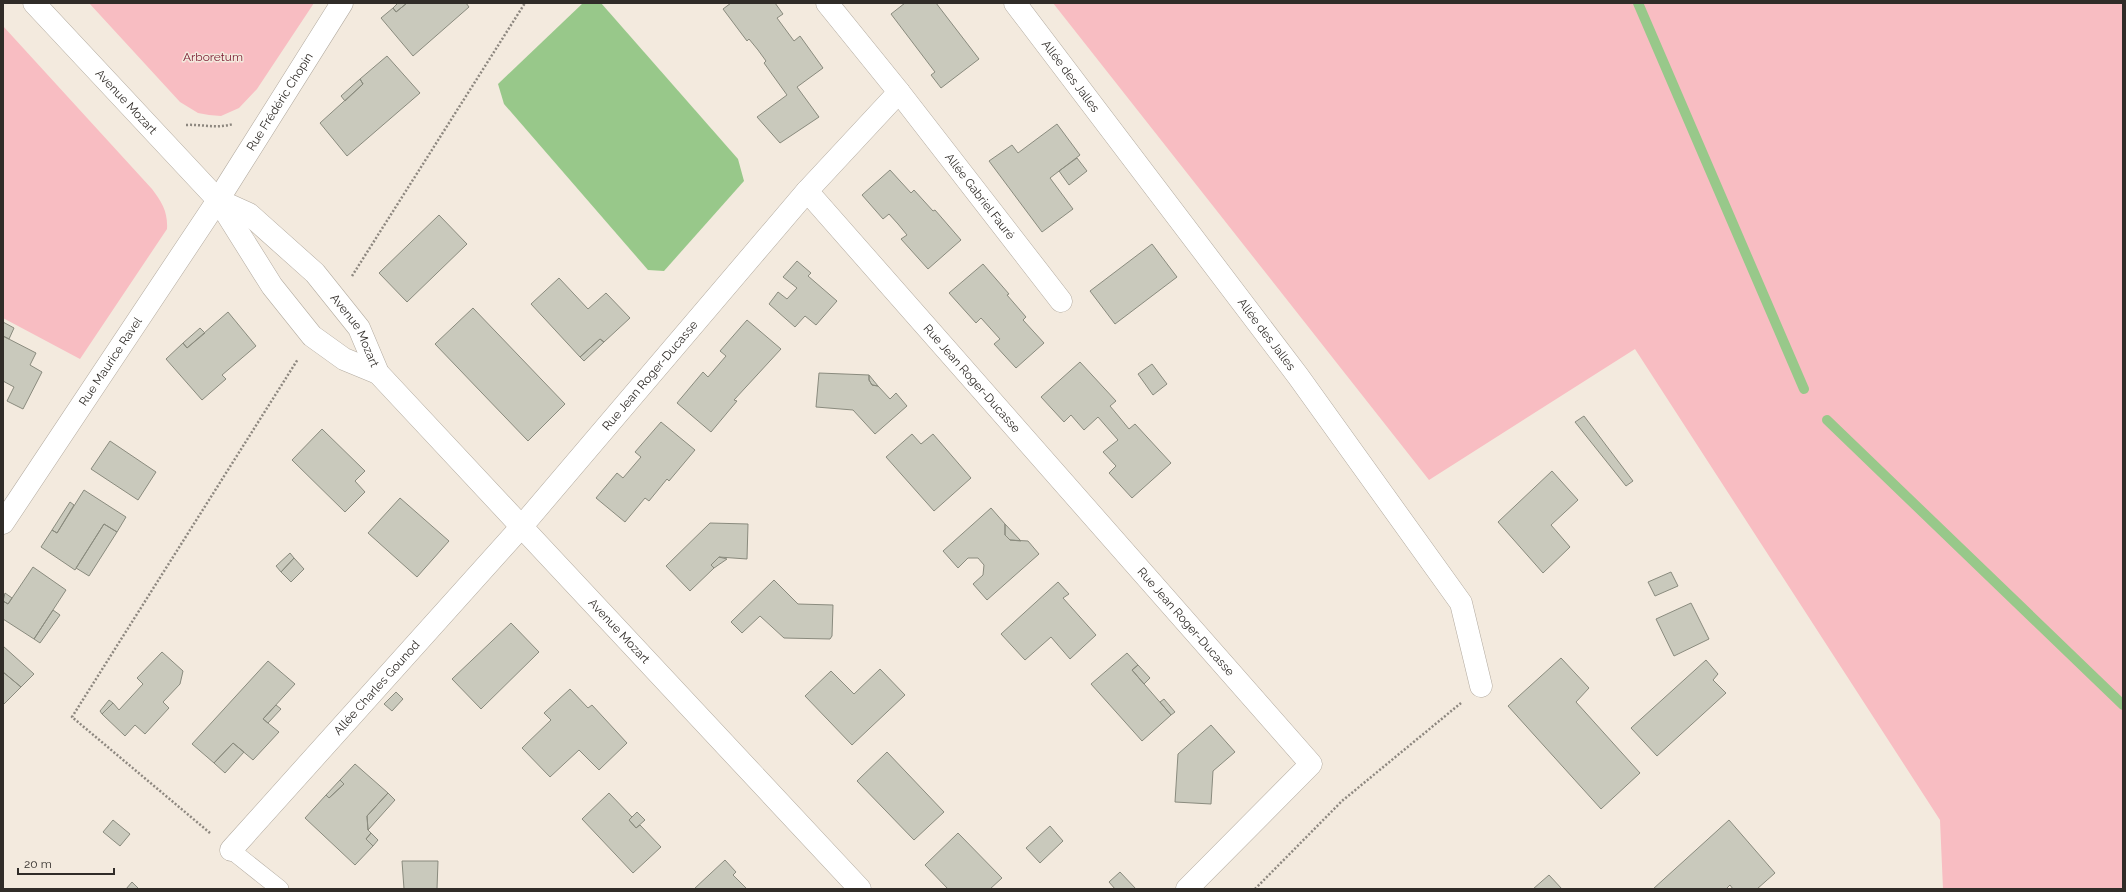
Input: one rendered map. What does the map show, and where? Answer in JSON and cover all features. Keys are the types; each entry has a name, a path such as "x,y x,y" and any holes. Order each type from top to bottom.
{"street":[{"name":"Avenue Mozart","path":"34,3 218,200 272,286 312,336 344,359 378,373"},
{"name":"Rue Frédéric Chopin","path":"218,200 342,3"},
{"name":"Allée Gabriel Fauré","path":"826,3 899,92 1061,301"},
{"name":"Allée des Jalles","path":"1015,3 1298,376 1461,603 1481,686"},
{"path":"808,191 899,92"},
{"name":"Rue Jean Roger-Ducasse","path":"522,526 808,191 1311,764 1187,889"},
{"name":"Avenue Mozart","path":"218,200 249,214 315,273 359,328 378,373 860,889"},
{"name":"Rue Maurice Ravel","path":"3,523 218,200"},
{"name":"Allée Charles Gounod","path":"230,850 522,526"}],"lane":[{"path":"230,850 270,886"}],"path":[{"path":"337,300 524,3"},
{"path":"152,129 195,124 209,127 225,126 276,108"},
{"path":"230,850 72,717 312,336"},
{"path":"1255,889 1342,801 1481,686"}],"green space":[{"name":"Arboretum","path":"89,3 314,3 257,89 239,108 221,116 198,113 180,102"},
{"path":"1053,3 2123,3 2123,889 1943,889 1940,820 1635,349 1429,480"},
{"path":"3,26 152,189 159,198 165,212 167,229 80,359 3,318"}],"shaded area":[{"path":"583,3 601,3 738,159 744,181 664,271 648,270 504,104 498,84"}],"building":[{"path":"398,3 407,3 396,12 393,8"},
{"path":"407,3 466,3 469,7 413,56 381,18 393,8 396,12"},
{"path":"731,3 775,3 783,14 777,18 794,41 800,36 823,68 797,87 819,117 780,143 757,117 787,95 764,63 766,61 758,50 749,39 747,41 723,9"},
{"path":"905,3 936,3 979,59 941,88 931,75 935,72 891,14"},
{"path":"387,56 420,93 347,156 320,123 363,84 360,79"},
{"path":"360,79 363,84 345,101 341,96"},
{"path":"1057,124 1080,155 1050,178 1073,209 1042,232 989,161 1012,145 1018,153"},
{"path":"1077,158 1087,171 1069,185 1059,171"},
{"path":"890,170 911,193 914,190 933,211 935,210 961,240 928,269 901,239 907,235 898,224 889,214 883,219 862,195"},
{"path":"439,215 467,244 407,302 379,273"},
{"path":"1152,244 1177,277 1115,324 1090,291"},
{"path":"797,261 811,273 808,276 837,301 816,325 805,316 795,327 769,304 778,292 787,299 797,288 783,277"},
{"path":"983,264 1009,294 1007,295 1026,317 1023,320 1044,343 1016,368 994,344 1000,339 981,318 976,323 949,293"},
{"path":"559,278 588,309 606,293 630,318 604,342 600,339 580,357 531,304"},
{"path":"473,308 565,404 528,441 435,344"},
{"path":"228,312 256,346 222,375 226,379 202,400 166,359 183,343 187,348"},
{"path":"747,320 781,349 734,400 737,401 711,432 677,403 703,372 708,377 726,356 720,351"},
{"path":"3,322 14,328 9,339 3,336"},
{"path":"200,328 205,333 187,348 183,343"},
{"path":"3,336 36,353 30,365 42,372 23,409 7,401 14,387 3,381"},
{"path":"600,339 604,342 584,361 580,357"},
{"path":"1080,362 1116,401 1110,406 1129,429 1135,424 1171,463 1132,498 1109,473 1116,466 1103,452 1118,440 1098,417 1084,430 1071,415 1064,422 1041,397"},
{"path":"1152,364 1167,384 1153,395 1138,374"},
{"path":"819,373 869,375 869,380 872,385 878,386 890,399 896,393 907,406 875,434 853,410 816,407"},
{"path":"869,375 878,386 872,385 869,380"},
{"path":"1584,416 1633,481 1626,486 1575,422"},
{"path":"661,422 695,450 669,481 667,479 649,501 645,498 625,522 596,498 617,473 623,478 641,457 635,452"},
{"path":"322,429 365,471 355,481 365,492 345,512 292,460"},
{"path":"912,434 921,444 933,434 971,478 934,511 886,457"},
{"path":"110,441 156,472 138,500 91,469"},
{"path":"1552,471 1578,500 1551,525 1570,547 1543,573 1498,522"},
{"path":"84,490 126,517 117,532 104,524 75,570 41,547 52,530 57,533"},
{"path":"400,498 449,541 417,577 368,533"},
{"path":"70,502 74,505 57,533 52,530"},
{"path":"991,508 1005,524 1005,535 1010,540 1028,541 1039,554 987,600 973,584 983,575 984,565 978,558 968,558 958,568 943,551"},
{"path":"710,523 748,524 747,559 719,557 711,565 714,568 690,591 666,566"},
{"path":"104,524 117,532 89,576 76,568"},
{"path":"1005,524 1021,541 1010,540 1005,535"},
{"path":"290,553 294,558 281,572 276,566"},
{"path":"719,557 727,559 714,568 711,565"},
{"path":"294,558 304,569 291,582 281,572"},
{"path":"33,567 66,590 34,639 3,619 3,601 8,604"},
{"path":"1671,572 1678,586 1655,596 1648,582"},
{"path":"774,580 798,604 833,605 832,636 830,639 784,638 760,616 742,633 731,622"},
{"path":"1058,582 1069,594 1063,598 1096,635 1070,659 1051,637 1025,660 1001,634"},
{"path":"5,593 12,598 8,604 3,601"},
{"path":"1691,603 1709,639 1674,656 1656,619"},
{"path":"53,610 60,615 40,643 34,639"},
{"path":"511,623 539,652 481,709 452,679"},
{"path":"3,646 34,674 21,687 3,672"},
{"path":"162,652 183,671 180,684 163,702 169,708 145,734 135,725 125,736 102,714 113,703 119,710 143,684 137,678"},
{"path":"1127,653 1138,665 1132,670 1171,715 1142,741 1091,684"},
{"path":"1561,658 1589,688 1576,702 1640,773 1601,809 1508,706"},
{"path":"1706,660 1718,674 1713,680 1726,693 1657,756 1631,728"},
{"path":"268,661 295,684 263,719 279,732 253,760 233,743 214,763 192,744"},
{"path":"1138,665 1150,678 1144,684 1132,670"},
{"path":"880,669 905,695 852,745 805,696 831,671 854,694"},
{"path":"3,672 21,687 3,705"},
{"path":"570,689 588,708 592,705 627,743 599,770 579,750 550,777 522,748 551,720 544,713"},
{"path":"396,692 403,699 392,711 384,704"},
{"path":"1164,699 1175,712 1171,715 1160,702"},
{"path":"109,700 113,703 102,714 100,711"},
{"path":"276,705 281,709 268,723 263,719"},
{"path":"1211,725 1235,752 1213,771 1211,804 1175,802 1178,754"},
{"path":"233,743 244,752 225,773 214,763"},
{"path":"887,752 944,812 914,840 857,781"},
{"path":"355,764 388,793 367,816 368,830 371,833 366,839 373,846 355,865 305,818 326,795 329,798 344,784 340,780"},
{"path":"340,780 344,784 329,798 326,795"},
{"path":"388,793 395,800 368,830 367,816"},
{"path":"609,793 632,817 629,820 636,828 640,825 661,847 633,873 582,819"},
{"path":"637,812 645,820 636,828 629,820"},
{"path":"113,820 130,834 120,846 103,832"},
{"path":"1729,820 1775,873 1757,889 1733,889 1730,885 1726,889 1653,889"},
{"path":"1050,826 1063,841 1040,863 1026,848"},
{"path":"371,833 378,840 373,846 366,839"},
{"path":"958,833 1002,878 990,889 948,889 925,865"},
{"path":"725,860 736,872 733,875 747,889 694,889"},
{"path":"402,861 438,861 437,889 404,889"},
{"path":"1120,872 1136,889 1115,889 1109,882"},
{"path":"1549,875 1562,889 1533,889"},
{"path":"132,882 139,889 126,889"}],"waterway":[{"path":"1638,3 1804,389"},
{"path":"1827,420 2123,705"}]}
